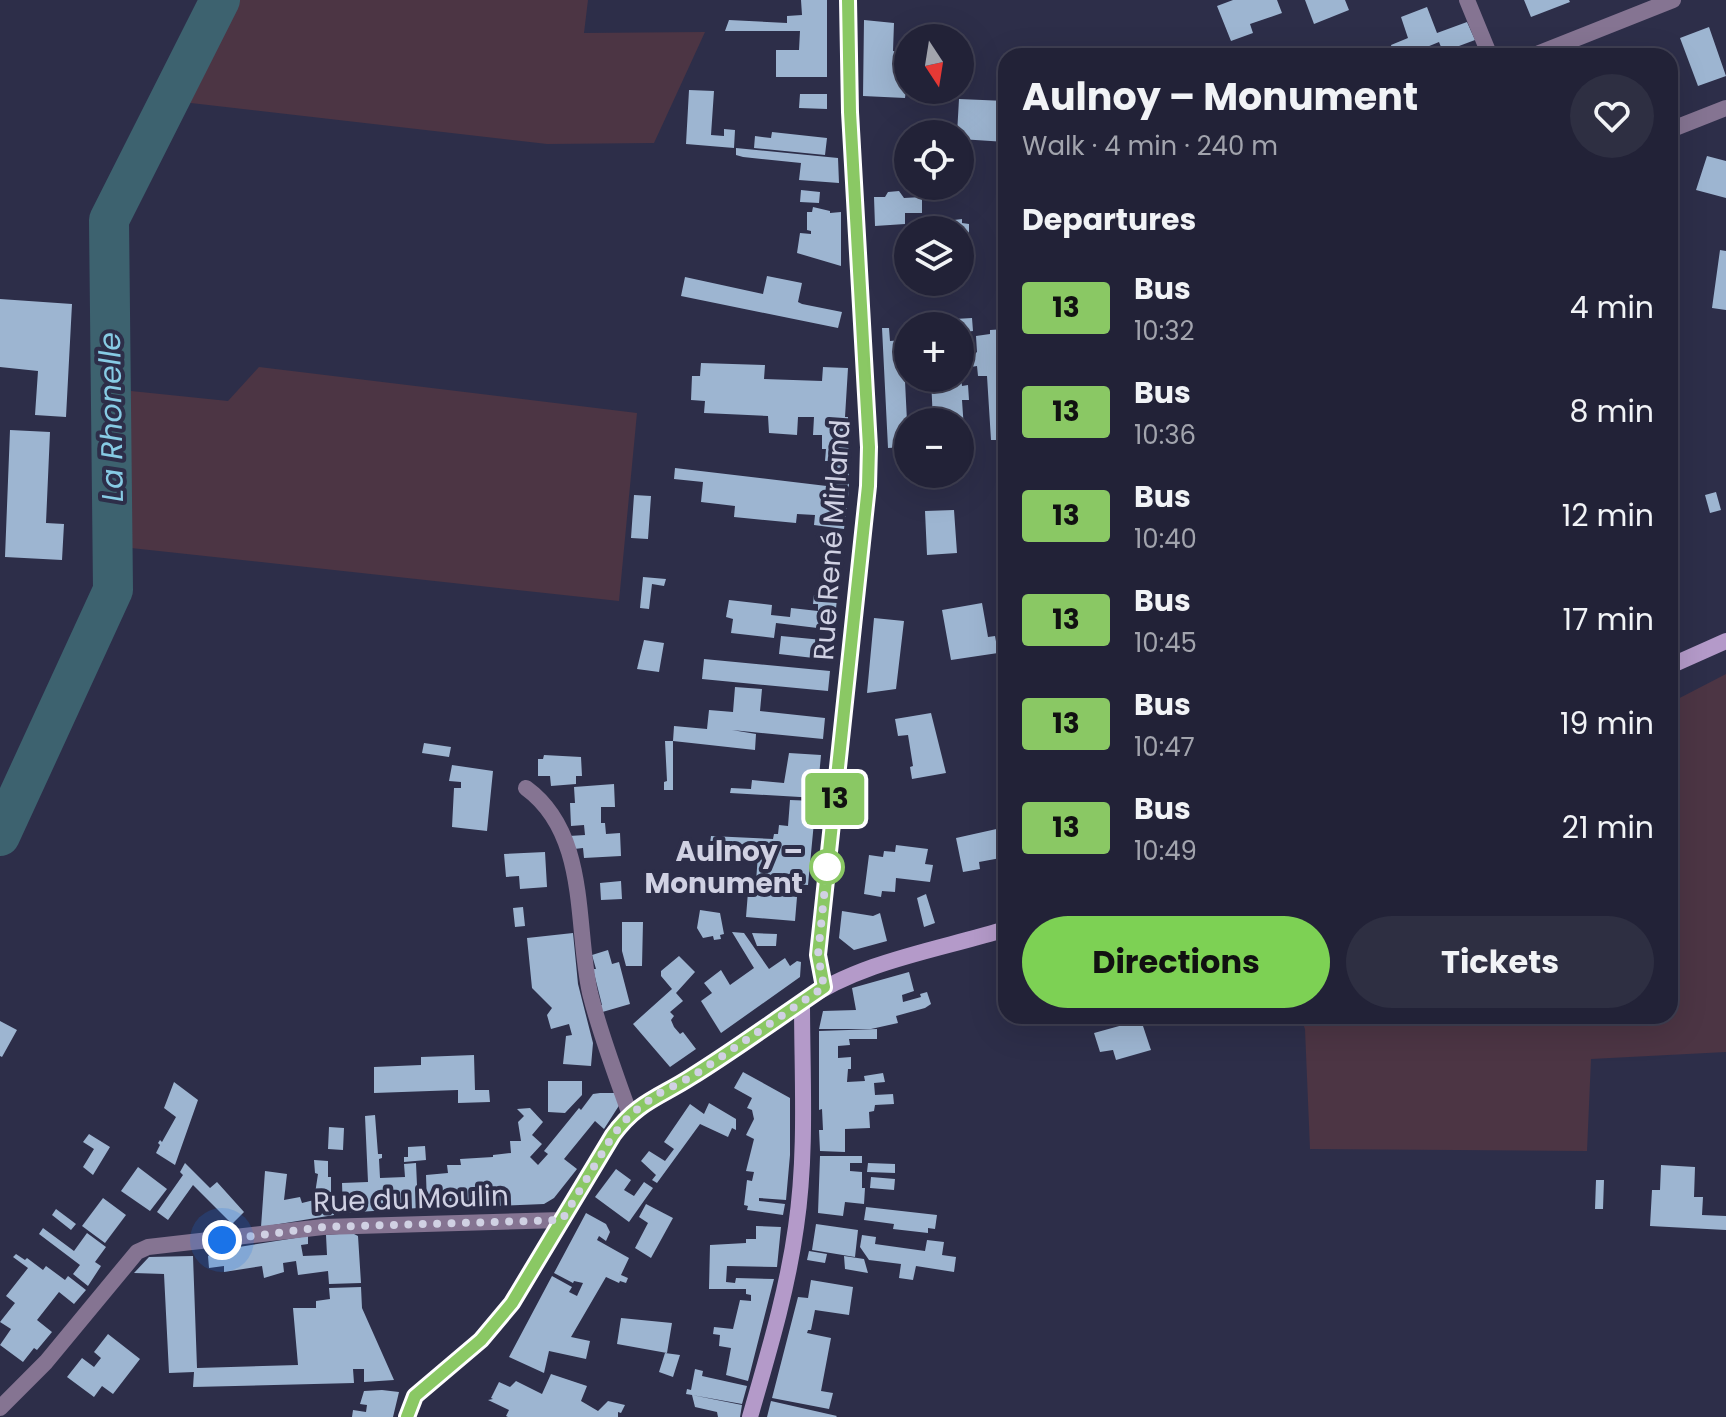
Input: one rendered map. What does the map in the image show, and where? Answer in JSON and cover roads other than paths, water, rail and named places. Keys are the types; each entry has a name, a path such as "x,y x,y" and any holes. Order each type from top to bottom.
{"street":[{"name":"Rue René Mirland","path":"824,987 818,955 868,486 869,447 850,112 848,0"},
{"path":"1467,0 1487,48"},
{"path":"1552,48 1673,0"},
{"path":"1678,127 1726,108"},
{"path":"1678,662 1726,641"},
{"path":"526,788 547,808 570,852 589,990 630,1115"},
{"path":"407,1417 415,1396 481,1340 504,1315 613,1135 630,1115 656,1095 685,1082 824,987 866,970 998,931"},
{"path":"750,1417 782,1299 796,1226 801,1169 802,1002"},
{"name":"Rue du Moulin","path":"0,1408 46,1362 141,1249 308,1228 562,1220"}],"waterway":[{"name":"La Rhonelle","path":"0,836 113,590 109,220 220,0"}],"place":[{"name":"Aulnoy – Monument","path":"827,867"}]}
